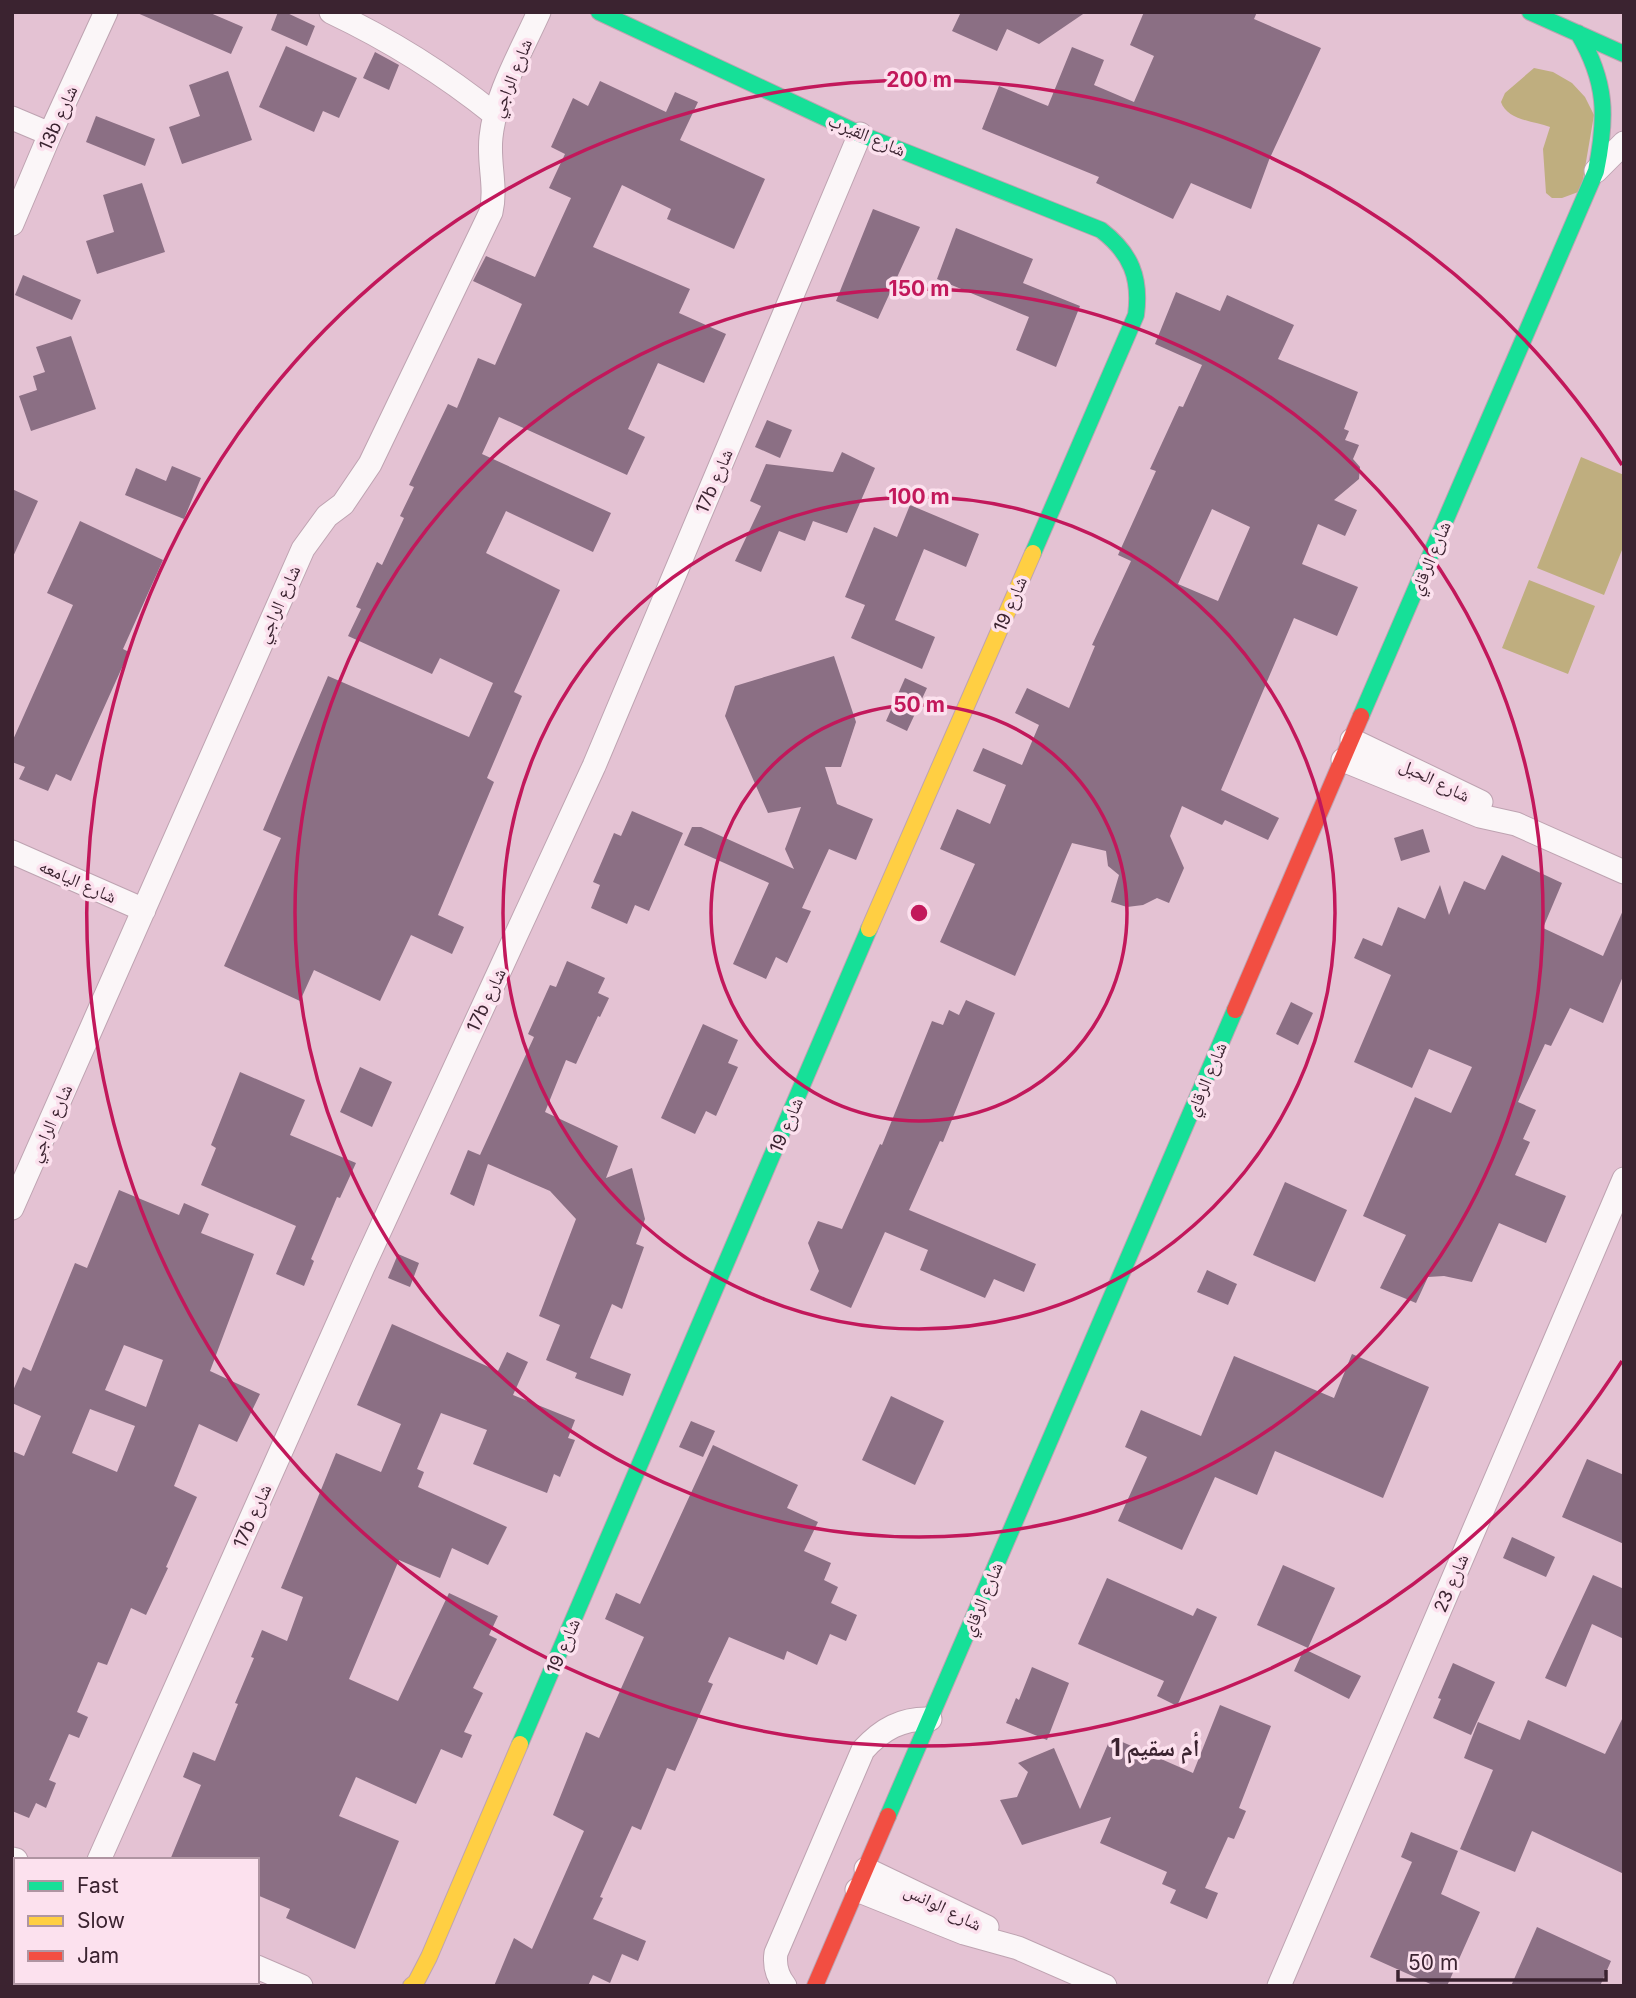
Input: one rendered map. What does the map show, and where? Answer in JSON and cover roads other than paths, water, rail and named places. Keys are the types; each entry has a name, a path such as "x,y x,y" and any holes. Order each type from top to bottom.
{"street":[{"name":"13b شارع","path":"12,224 50,134 107,12"},
{"path":"331,12 413,54 455,82 494,114"},
{"name":"شارع الراجي","path":"12,1209 303,549 327,516 342,504 370,464 491,212 495,190 490,152 494,114 539,12"},
{"name":"شارع القيرب","path":"600,12 860,134 1101,230 1123,248 1131,259"},
{"path":"1530,12 1624,54"},
{"name":"شارع الرقاي","path":"815,1986 1596,172 1605,129 1605,101 1596,65 1578,33"},
{"path":"12,118 50,134"},
{"name":"17b شارع","path":"100,1858 363,1266 597,761 860,134"},
{"name":"شارع الرقاي","path":"1596,172 1624,143"},
{"name":"شارع 19","path":"411,1986 416,1982 429,1957 880,903 1136,315 1139,287 1131,259"},
{"name":"شارع الحبل","path":"1347,750 1485,803 1516,824 1624,872"},
{"name":"شارع اليامعه","path":"12,852 144,910"},
{"name":"شارع 23","path":"1279,1986 1624,1180"},
{"path":"785,1986 779,1979 776,1968 776,1953 863,1750 874,1738 900,1722 913,1718 930,1719"},
{"name":"شارع الوانس","path":"861,1880 987,1927 1018,1948 1105,1986"},
{"path":"259,1968 301,1986"}],"district":[{"name":"أم سقيم 1","path":"1155,1747"}]}
